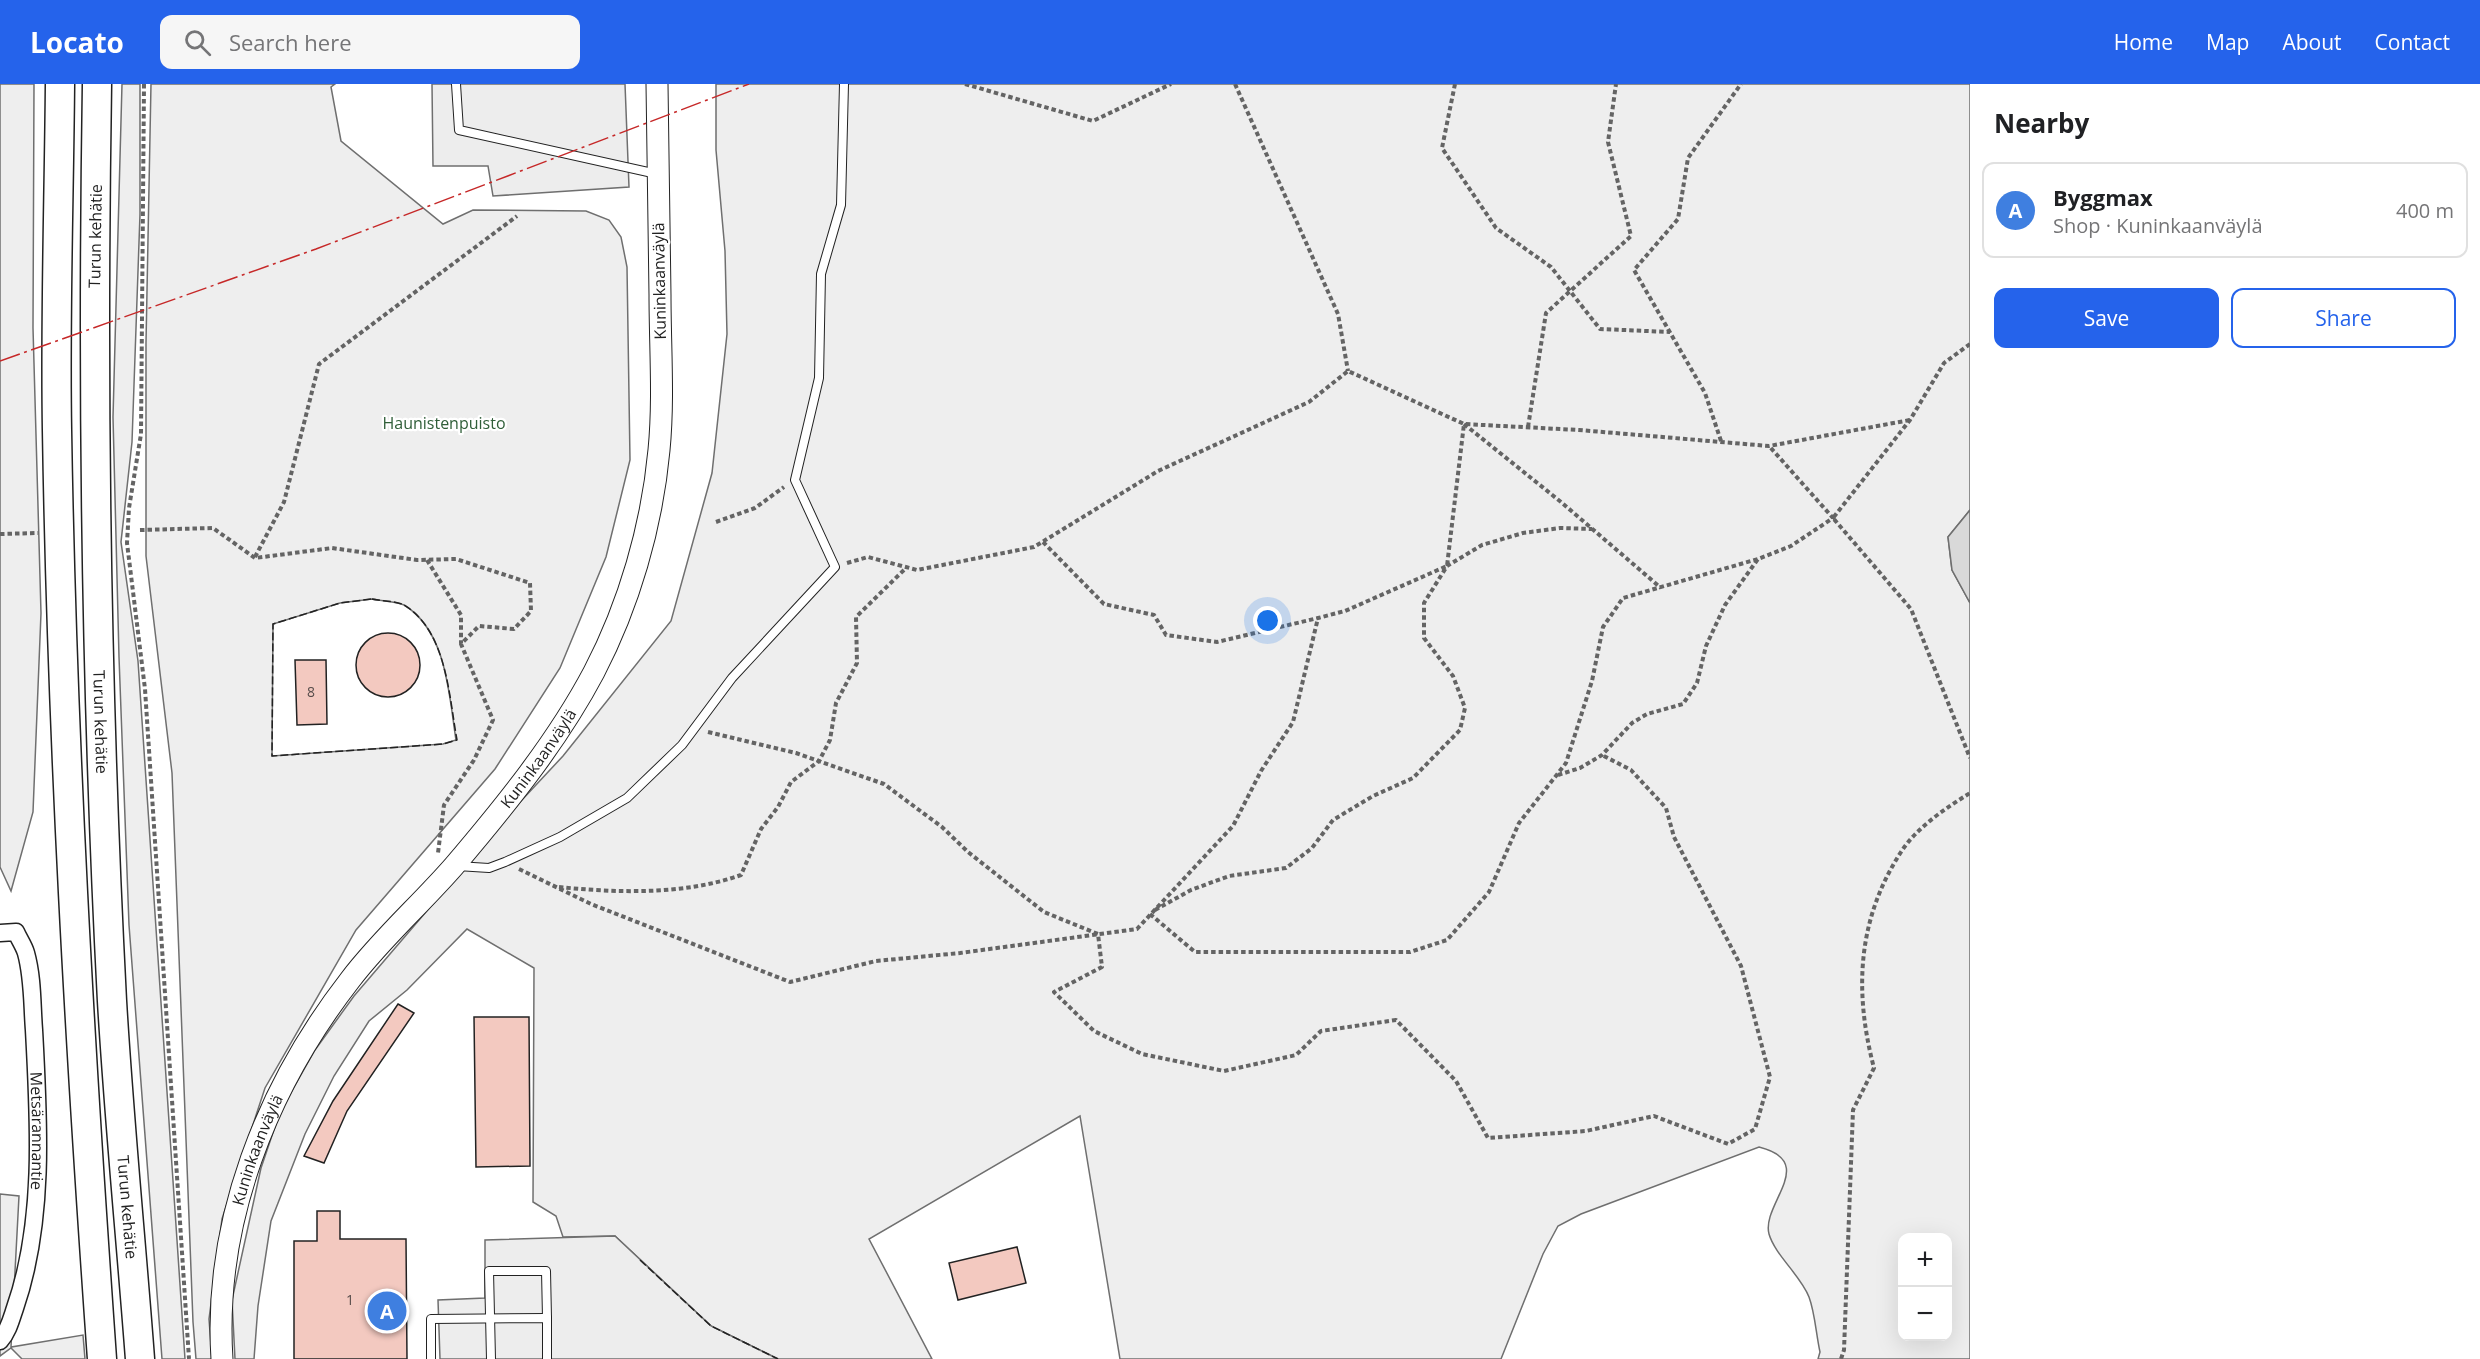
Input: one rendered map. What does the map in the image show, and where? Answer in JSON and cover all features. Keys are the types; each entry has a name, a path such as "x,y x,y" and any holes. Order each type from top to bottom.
{"highway":[{"path":"60,84 57,427 62,660 77,1003 102,1359"},
{"name":"Turun kehätie","path":"97,84 93,430 99,660 112,1002 140,1359"}],"street":[{"name":"Kuninkaanväylä","path":"222,1359 221,1308 229,1246 247,1172 271,1108 300,1049 350,979 446,860 523,780 569,714 608,640 636,566 654,493 661,410 657,84"},
{"name":"Metsärannantie","path":"0,933 16,932 25,952 31,986 37,1078 37,1156 35,1211 22,1289 6,1334 0,1341"}],"lane":[{"path":"456,84 459,130 658,175"},
{"path":"446,860 489,867 505,862 560,837 627,798 682,745 732,678 835,567 795,480 819,378 821,274 841,205 844,84"},
{"path":"491,1359 489,1271 546,1271 547,1359"},
{"path":"431,1359 431,1319 547,1318"}],"path":[{"path":"144,84 141,434 129,508 127,543 145,689 189,1359"},
{"path":"965,84 1093,121 1171,84"},
{"path":"1235,84 1338,314 1348,371"},
{"path":"1455,84 1442,148 1496,228 1551,267 1600,329 1670,332"},
{"path":"1528,427 1546,313 1631,236 1608,142 1616,84"},
{"path":"1721,441 1705,393 1634,270 1678,219 1688,158 1741,84"},
{"path":"255,558 284,502 319,364 518,216"},
{"path":"1150,914 1195,952 1410,952 1448,940 1489,892 1519,823 1566,763 1592,681 1603,627 1623,598 1758,559 1791,546 1833,518 1910,420 1944,363 1970,344"},
{"path":"1348,371 1464,424 1661,588"},
{"path":"835,567 868,557 917,570 1034,547 1158,471 1309,402 1348,371"},
{"path":"1464,424 1769,446 1910,420"},
{"path":"1150,914 1191,890 1229,876 1286,868 1312,848 1334,820 1373,796 1413,778 1460,730 1465,708 1454,676 1424,638 1424,603 1448,566 1464,424"},
{"path":"1769,446 1911,609 1970,758"},
{"path":"716,522 755,508 795,480"},
{"path":"140,530 213,528 255,558 332,548 427,560 456,559 530,583 531,610 514,629 479,626 461,644"},
{"path":"1043,542 1104,604 1154,615 1166,635 1217,642 1345,611 1448,566 1482,545 1523,533 1560,528 1592,529"},
{"path":"0,534 41,533"},
{"path":"1557,775 1580,768 1602,755 1632,723 1647,714 1683,704 1697,683 1706,646 1725,605 1758,559"},
{"path":"427,560 461,615 461,644 493,720 474,760 444,805 446,860"},
{"path":"555,886 616,891 711,886 741,875 761,829 778,807 791,782 819,761 834,729 836,703 857,663 856,617 907,568"},
{"path":"505,862 645,926 790,982 876,961 994,949 1137,929 1233,826 1261,771 1293,722 1318,618"},
{"path":"693,728 763,743 884,784 942,827 968,852 1044,912 1098,934"},
{"path":"1098,934 1102,967 1054,992 1094,1031 1142,1054 1224,1071 1296,1055 1321,1030 1396,1020 1456,1081 1488,1138 1587,1131 1654,1116 1728,1144 1755,1129 1770,1077 1741,966 1674,837 1666,808 1631,770 1602,755"},
{"path":"1841,1359 1844,1350 1853,1110 1874,1068 1865,1035 1861,960 1871,911 1902,851 1940,812 1970,793"}],"green space":[{"path":"0,84 34,84 33,328 41,613 33,812 11,891 0,867"},
{"path":"122,84 140,84 140,214 132,442 121,542 138,661 185,1359 162,1359 129,925 113,417"},
{"name":"Haunistenpuisto","path":"151,84 335,84 331,87 341,141 443,224 473,210 586,211 609,220 621,237 627,267 630,460 606,557 560,668 495,769 356,930 265,1088 222,1219 209,1319 212,1359 196,1359 193,1322 172,773 146,556 146,343","holes":["372,599 404,605 418,616 429,631 438,648 448,685 456,740 443,744 272,756 273,624 340,603"]},
{"path":"716,84 1970,84 1970,510 1948,537 1952,570 1970,603 1970,1359 1818,1359 1820,1352 1809,1297 1777,1250 1769,1234 1772,1210 1786,1173 1785,1163 1776,1154 1759,1147 1581,1214 1558,1226 1543,1254 1501,1359 1120,1359 1080,1116 869,1239 932,1359 778,1359 711,1326 615,1236 563,1237 556,1216 533,1202 534,968 467,929 407,990 369,1021 334,1076 305,1134 271,1221 258,1306 254,1359 235,1359 232,1300 261,1168 280,1112 315,1050 354,996 521,801 563,756 671,621 712,473 727,334 725,251 716,150"},
{"path":"0,1194 19,1196 11,1347 83,1335 85,1359 22,1359 11,1348 0,1356"}],"shaded area":[{"path":"432,84 625,84 629,187 493,196 488,166 433,166"},
{"path":"1970,510 1970,603 1952,570 1948,537"},
{"path":"615,1236 711,1326 778,1359 440,1359 438,1300 485,1298 485,1240"}],"building":[{"path":"388,633 406,639 414,647 420,665 414,683 406,691 388,697 370,691 362,683 356,665 362,647 370,639"},
{"path":"295,660 326,660 327,724 297,725"},
{"path":"398,1004 414,1013 347,1111 324,1163 304,1156 333,1101"},
{"path":"474,1017 529,1017 530,1166 476,1167"},
{"path":"317,1211 340,1211 340,1239 406,1239 407,1359 294,1359 294,1241 317,1241"},
{"path":"1017,1247 1026,1283 958,1300 949,1263"}],"fence":[{"path":"372,599 404,605 429,631 444,666 457,740 443,744 272,756 273,624 340,603 372,599"},
{"path":"640,1260 711,1326 778,1359"}],"power":[{"path":"0,361 316,249 749,84"}],"place":[{"name":"Byggmax","path":"387,1311"}]}
